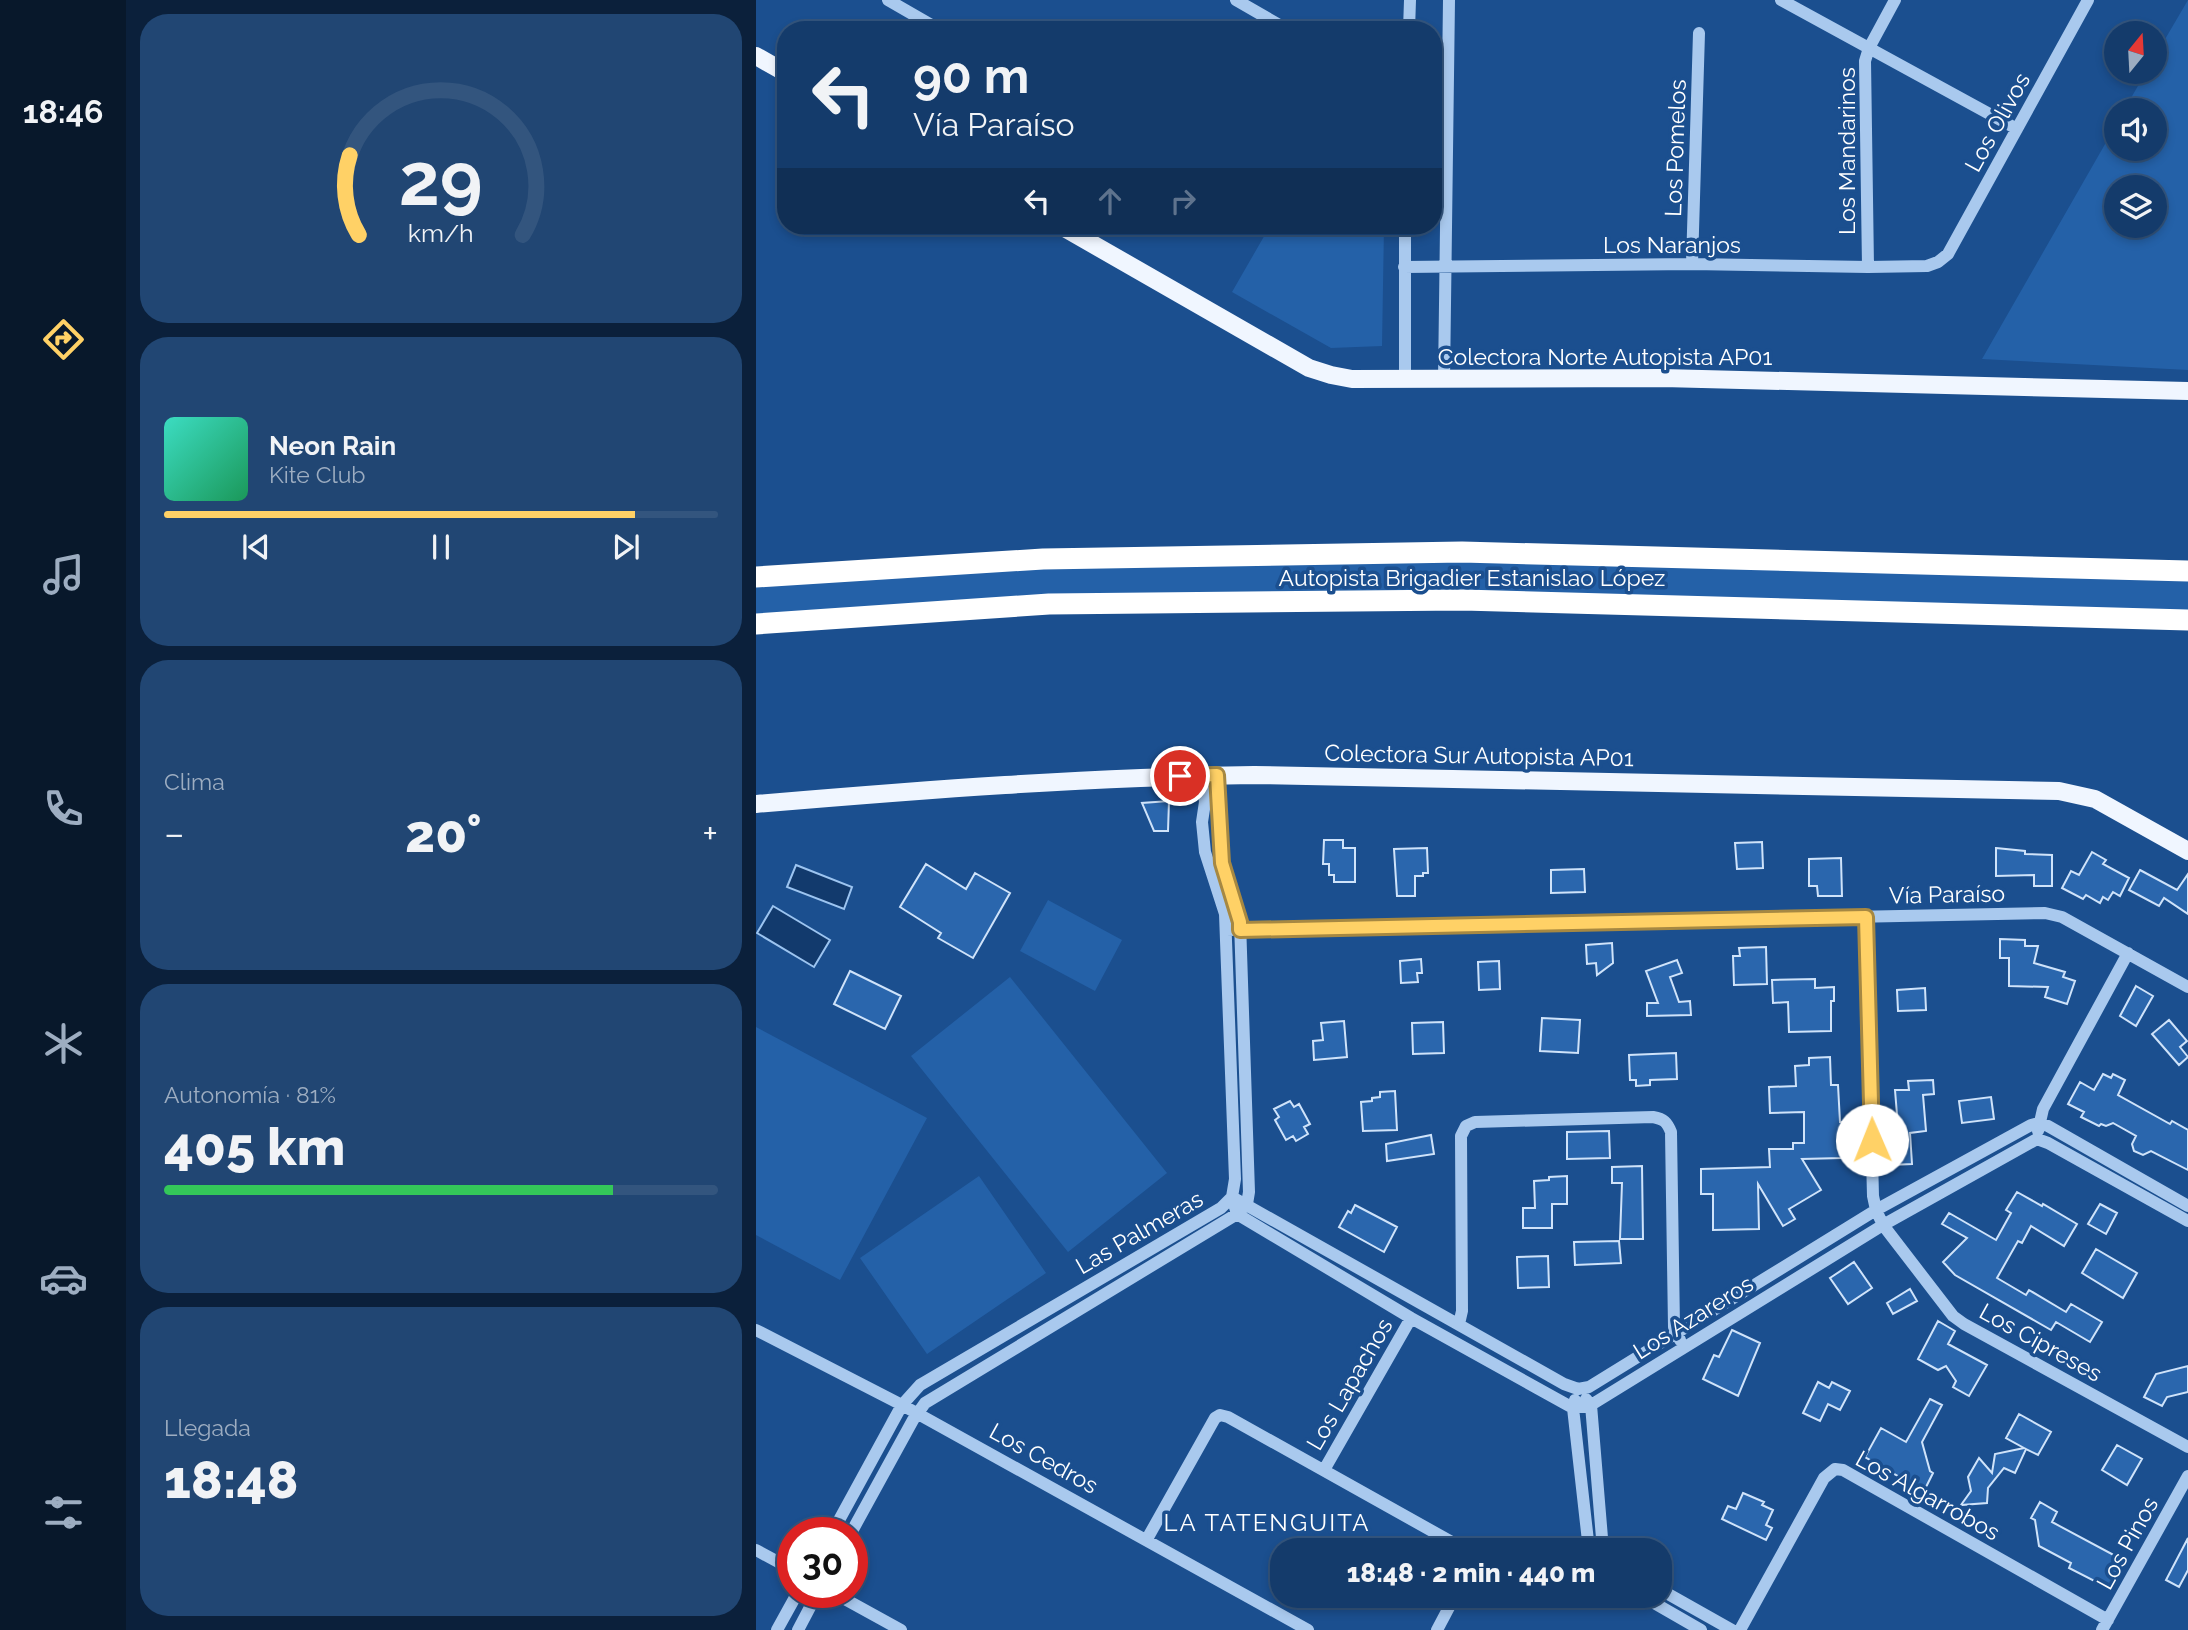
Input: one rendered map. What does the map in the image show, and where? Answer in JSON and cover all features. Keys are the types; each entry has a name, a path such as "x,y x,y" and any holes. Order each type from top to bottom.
{"highway":[{"name":"Autopista Brigadier Estanislao López","path":"756,576 1043,559 1462,552 2188,571"},
{"name":"Autopista Brigadier Estanislao López","path":"756,624 1049,604 1422,600 1661,604 2188,620"}],"main road":[{"path":"756,57 777,68"},
{"name":"Colectora Norte Autopista AP01","path":"1077,235 1309,368 1352,379 1663,378 2188,391"},
{"name":"Colectora Sur Autopista AP01","path":"756,804 891,792 1209,775 2059,791 2095,799 2188,851"}],"street":[{"path":"888,0 911,6 929,21"},
{"path":"1236,0 1272,21"},
{"path":"1409,21 1410,0"},
{"path":"1442,69 1449,0"},
{"path":"1782,0 2017,128"},
{"name":"Los Mandarinos","path":"1868,267 1864,76 1869,48 1895,0"},
{"name":"Los Olivos","path":"1938,262 1948,254 2088,0"},
{"name":"Los Pomelos","path":"1692,264 1699,33"},
{"path":"1442,199 1444,380"},
{"path":"1405,235 1405,379"},
{"name":"Los Naranjos","path":"1404,267 1692,264 1868,267 1927,266 1938,262"},
{"path":"1209,775 1222,863 1240,922 1249,1192 1247,1204"},
{"name":"Las Palmeras","path":"840,1517 902,1405 920,1385 1221,1208 1232,1197 1235,1179 1225,914 1205,852 1202,822 1209,775"},
{"name":"Vía Paraíso","path":"1226,930 2045,913 2062,917 2188,988"},
{"name":"Los Cipreses","path":"1866,917 1873,1196 1883,1225 1953,1316 2188,1447"},
{"path":"2128,953 2043,1109 2037,1139 2188,1221"},
{"path":"1460,1324 1461,1136 1466,1126 1475,1122 1653,1117 1662,1118 1671,1132 1674,1327 1684,1347"},
{"path":"2039,1123 2188,1206"},
{"name":"Los Azareros","path":"1578,1390 1589,1387 1676,1335 1876,1210 2039,1123"},
{"name":"Los Azareros","path":"1573,1408 1591,1405 1883,1225 2037,1139"},
{"path":"1232,1197 1578,1390 1591,1405 1602,1538"},
{"path":"1232,1197 1237,1214 1410,1318 1573,1408"},
{"name":"Las Palmeras","path":"860,1517 925,1403 1237,1214 1247,1204"},
{"path":"1395,1309 1405,1293"},
{"name":"Los Lapachos","path":"1324,1471 1410,1318"},
{"name":"Los Cedros","path":"756,1330 917,1413 1308,1630"},
{"path":"1578,1390 1573,1408 1588,1538"},
{"name":"Los Lapachos","path":"1147,1539 1215,1418 1220,1415 1444,1538"},
{"name":"Los Algarrobos","path":"1753,1611 1824,1478 1835,1469 1843,1470 2105,1625"},
{"name":"Los Pinos","path":"2105,1625 2188,1476"},
{"path":"756,1550 777,1561"},
{"path":"1672,1596 1728,1629 1753,1611"},
{"path":"777,1630 789,1608"},
{"path":"797,1630 809,1608"},
{"path":"861,1608 901,1630"},
{"path":"1437,1630 1449,1608"},
{"path":"1663,1608 1701,1630"},
{"path":"1741,1630 1753,1611"}],"shaded area":[{"path":"2188,0 2188,370 1982,359 2104,146 2104,161 2167,161 2167,98 2131,98 2139,84 2167,84 2167,36"},
{"path":"1265,235 1384,235 1382,346 1331,348 1232,292"},
{"path":"1256,555 2188,571 2188,620 1463,600 756,624 756,577"},
{"path":"796,865 852,887 844,909 787,887"},
{"path":"1048,900 1122,940 1095,991 1020,951"},
{"path":"773,906 830,940 814,967 757,933"},
{"path":"1010,977 1167,1173 1068,1252 911,1056"},
{"path":"756,1027 927,1118 840,1280 756,1235"},
{"path":"979,1176 1046,1273 927,1354 860,1258"}],"building":[{"path":"1169,801 1168,831 1154,831 1142,803"},
{"path":"1324,840 1343,840 1343,848 1355,848 1355,882 1334,882 1334,875 1329,875 1329,864 1323,864"},
{"path":"1762,842 1763,868 1737,869 1735,843"},
{"path":"1427,848 1428,873 1415,876 1415,896 1397,896 1394,849"},
{"path":"1996,848 2025,851 2025,854 2052,855 2052,886 2034,886 2034,875 1996,876"},
{"path":"2092,852 2106,860 2103,864 2129,878 2120,896 2113,892 2108,900 2103,897 2100,903 2086,895 2083,899 2062,888 2071,871 2079,875"},
{"path":"1841,858 1842,896 1818,896 1817,886 1809,886 1809,859"},
{"path":"926,864 966,889 975,873 1010,893 973,958 938,938 941,933 900,907"},
{"path":"1584,869 1585,892 1551,893 1551,870"},
{"path":"2140,870 2177,890 2188,874 2188,914 2164,898 2159,906 2129,890"},
{"path":"2000,939 2025,940 2025,946 2038,946 2034,963 2065,972 2063,977 2075,981 2067,1004 2045,997 2048,987 2009,986 2009,958 2000,958"},
{"path":"1612,943 1613,963 1597,975 1596,963 1587,964 1586,945"},
{"path":"1766,947 1767,984 1734,985 1733,956 1740,956 1739,948"},
{"path":"1421,959 1422,973 1417,973 1418,982 1401,983 1400,961"},
{"path":"1677,960 1682,973 1670,977 1679,1002 1690,1001 1691,1015 1647,1016 1647,1003 1658,1003 1646,971"},
{"path":"1499,961 1500,989 1479,990 1478,962"},
{"path":"850,971 901,996 885,1029 834,1004"},
{"path":"1815,979 1815,988 1834,987 1831,1031 1789,1032 1788,1002 1773,1003 1772,980"},
{"path":"2136,986 2153,996 2136,1026 2120,1016"},
{"path":"1925,988 1926,1010 1898,1011 1897,990"},
{"path":"1542,1018 1580,1020 1578,1053 1540,1051"},
{"path":"2169,1020 2187,1041 2180,1047 2188,1057 2179,1065 2152,1034"},
{"path":"1344,1021 1347,1057 1314,1060 1313,1041 1323,1040 1321,1023"},
{"path":"1443,1022 1444,1053 1413,1054 1412,1023"},
{"path":"1676,1053 1677,1079 1650,1080 1650,1085 1636,1086 1636,1080 1630,1080 1629,1055"},
{"path":"1830,1057 1831,1085 1838,1085 1840,1122 1853,1122 1854,1137 1841,1137 1842,1158 1802,1159 1821,1190 1789,1209 1795,1219 1783,1226 1758,1184 1759,1229 1713,1230 1713,1194 1701,1194 1701,1169 1770,1167 1769,1149 1793,1149 1793,1143 1804,1143 1804,1112 1770,1113 1769,1087 1796,1086 1795,1066 1809,1065 1809,1058"},
{"path":"2103,1074 2111,1078 2113,1074 2125,1080 2118,1095 2170,1124 2172,1121 2188,1130 2188,1170 2151,1151 2143,1155 2134,1151 2132,1144 2136,1136 2113,1123 2099,1126 2081,1117 2084,1112 2068,1104 2080,1082 2094,1090"},
{"path":"1933,1080 1934,1094 1923,1095 1926,1131 1910,1133 1912,1164 1890,1165 1887,1137 1897,1136 1898,1127 1895,1090 1909,1090 1908,1081"},
{"path":"1395,1091 1397,1130 1363,1131 1361,1102 1380,1097 1380,1092"},
{"path":"1991,1097 1994,1119 1962,1123 1959,1101"},
{"path":"1290,1101 1294,1107 1299,1104 1310,1124 1304,1127 1308,1134 1296,1141 1293,1136 1286,1140 1275,1120 1279,1117 1274,1109"},
{"path":"1609,1131 1610,1158 1567,1159 1567,1132"},
{"path":"1431,1135 1434,1154 1387,1161 1386,1144"},
{"path":"1642,1166 1643,1239 1620,1239 1622,1183 1612,1183 1612,1167"},
{"path":"1567,1176 1567,1204 1552,1204 1552,1228 1523,1228 1523,1208 1535,1208 1534,1181"},
{"path":"2017,1192 2077,1224 2064,1246 2031,1226 2022,1243 2018,1241 1997,1278 2026,1295 2029,1290 2066,1312 2071,1304 2102,1322 2090,1342 2056,1322 2051,1330 1955,1275 1943,1262 1967,1238 1942,1224 1949,1213 1996,1240 2011,1213 2006,1210"},
{"path":"2100,1204 2117,1213 2106,1234 2088,1224"},
{"path":"1355,1205 1397,1227 1384,1252 1339,1227 1348,1211 1351,1213"},
{"path":"1619,1241 1621,1263 1575,1265 1574,1242"},
{"path":"2096,1249 2137,1273 2123,1298 2082,1273"},
{"path":"1548,1256 1549,1287 1518,1288 1517,1257"},
{"path":"1854,1262 1872,1288 1848,1304 1830,1278"},
{"path":"1910,1289 1917,1301 1893,1314 1887,1303"},
{"path":"1938,1321 1955,1331 1948,1344 1987,1365 1969,1396 1953,1387 1956,1381 1946,1366 1938,1370 1918,1359"},
{"path":"1732,1330 1760,1343 1738,1396 1703,1379 1714,1355 1719,1357"},
{"path":"2188,1366 2188,1392 2167,1397 2162,1406 2144,1397 2156,1374"},
{"path":"1818,1382 1829,1388 1832,1382 1850,1391 1840,1410 1828,1404 1820,1421 1803,1413"},
{"path":"1930,1399 1942,1405 1922,1442 1930,1471 1933,1473 1924,1491 1865,1457 1881,1428 1906,1442"},
{"path":"2019,1414 2051,1432 2038,1455 2026,1449 2015,1473 2004,1468 1988,1488 1987,1503 1961,1505 1971,1491 1968,1477 1979,1458 1992,1473 1995,1454 2024,1448 2006,1438"},
{"path":"2117,1445 2142,1459 2127,1485 2102,1470"},
{"path":"1743,1493 1764,1502 1762,1505 1773,1510 1766,1525 1772,1528 1766,1540 1722,1519 1728,1506 1736,1509"},
{"path":"2040,1502 2057,1512 2052,1522 2123,1560 2108,1588 2069,1568 2071,1563 2039,1546 2035,1520 2031,1518"},
{"path":"2188,1538 2188,1570 2179,1587 2166,1580"}],"district":[{"name":"LA TATENGUITA","path":"1267,1522"}],"route":[{"path":"1180,776 1217,775 1222,863 1240,930 1866,917 1872,1140"}]}
